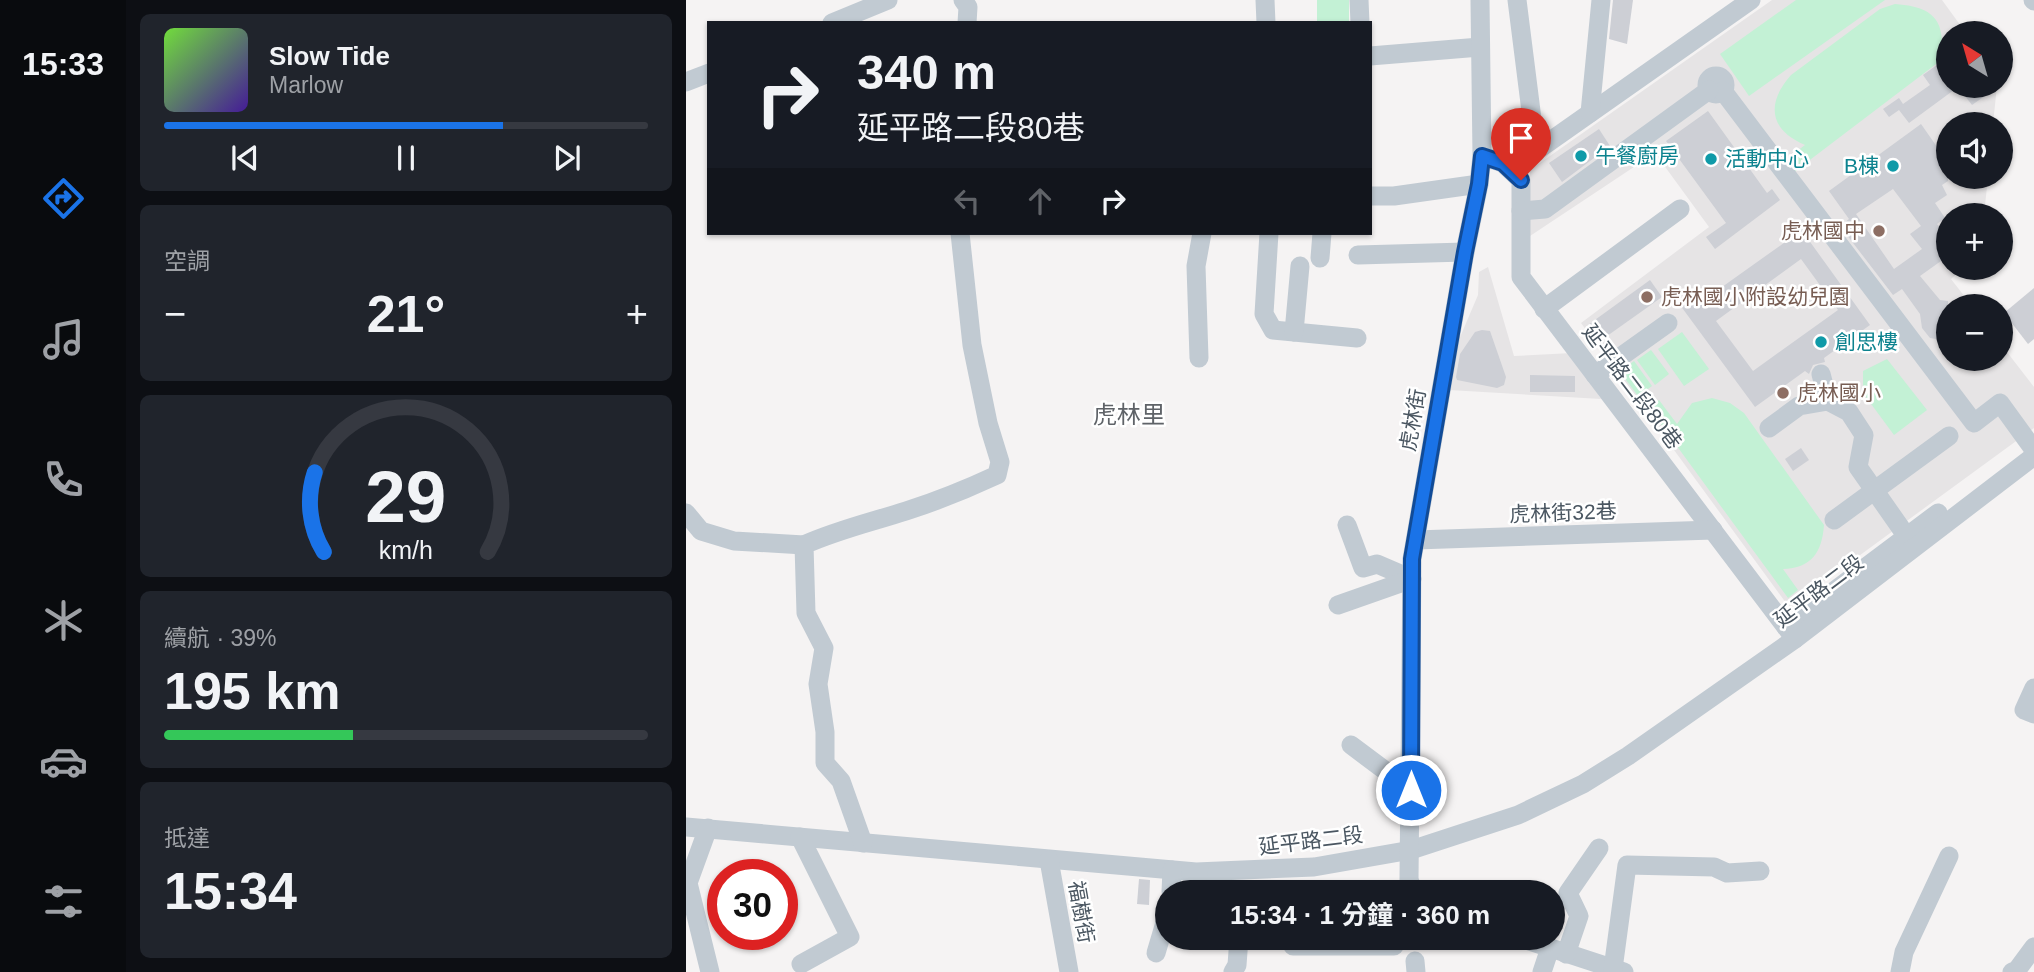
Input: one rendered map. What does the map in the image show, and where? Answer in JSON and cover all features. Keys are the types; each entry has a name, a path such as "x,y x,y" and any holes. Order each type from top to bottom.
{"street":[{"path":"837,21 888,0"},
{"path":"963,0 968,7 967,21"},
{"path":"1265,0 1266,21"},
{"path":"1359,0 1360,21"},
{"name":"虎林街","path":"1408,880 1411,850 1412,579 1416,540 1479,184 1482,156 1480,0"},
{"path":"1517,0 1534,135 1539,149 1751,0"},
{"path":"1590,113 1601,0"},
{"path":"1372,56 1480,47"},
{"path":"686,82 707,74"},
{"path":"1521,211 1545,209 1716,90 1974,423 2000,403 2034,453"},
{"name":"延平路二段80巷","path":"1482,156 1503,163 1521,180 1521,277 1790,633"},
{"path":"1372,196 1394,196 1479,184"},
{"path":"1544,309 1680,209"},
{"path":"686,513 701,531 734,541 804,545 843,529 907,511 960,492 997,475 1000,463 988,423 972,345 960,235"},
{"path":"1199,358 1196,266 1202,235"},
{"path":"1269,235 1264,314 1273,330 1357,338"},
{"path":"1320,258 1322,235"},
{"path":"1358,255 1465,252"},
{"path":"1294,331 1300,266"},
{"path":"1595,375 1668,323"},
{"path":"1821,374 1828,401"},
{"path":"1769,428 1799,406 1828,401 1849,412 1864,435 1858,467 1910,542"},
{"path":"1834,520 1949,436"},
{"name":"延平路二段","path":"686,827 1049,860 1217,872 1314,867 1411,850 1518,815 1583,784 1628,756 1910,542 1992,487 2034,453"},
{"path":"1347,525 1363,568 1377,564 1412,579"},
{"name":"虎林街32巷","path":"1416,540 1713,530"},
{"path":"804,545 807,613 824,648 818,684 825,732 825,763 841,780 863,843"},
{"path":"1338,605 1412,579"},
{"path":"2034,688 2024,710 2034,714"},
{"path":"1351,745 1411,790"},
{"path":"708,828 688,883 695,951 710,972"},
{"path":"800,837 850,937 801,964"},
{"path":"1542,972 1558,951 1578,916 1568,893 1599,848"},
{"path":"1900,972 1904,952 1949,856"},
{"name":"福樹街","path":"1049,860 1069,972"},
{"path":"1555,950 1619,970 1627,865 1714,867 1727,873 1760,871"},
{"path":"1172,870 1172,880"},
{"path":"1216,880 1217,872"},
{"path":"2012,972 2017,970 2034,947"},
{"path":"1233,972 1237,965 1238,950"}],"shaded area":[{"path":"1772,0 1942,0 1957,21 1936,21 1936,98 1996,98 1994,112 1936,112 1936,189 1987,189 1985,203 1936,203 1936,280 1952,280 1963,294 1936,294 1936,371 2013,371 2013,360 2034,387 2034,428 1789,607 1581,323 1709,227 1655,153 1530,236 1530,170"},
{"path":"1488,267 1514,356 1572,353 1601,399 1449,390 1455,349 1478,295 1479,272"}],"green space":[{"path":"1317,0 1349,0 1349,21 1317,21"},
{"path":"1796,0 1885,0 1749,96 1720,54"},
{"path":"1895,4 1913,6 1928,12 1936,21 1936,64 1794,172 1785,160 1805,145 1784,132 1778,124 1775,105 1783,85 1791,75 1880,9"},
{"path":"1682,332 1709,369 1684,386 1658,349"},
{"path":"1651,350 1669,374 1655,385 1637,360"},
{"path":"1887,359 1927,410 1894,435 1863,393 1863,371"},
{"path":"1634,361 1652,386 1638,396 1620,372"},
{"path":"1712,398 1730,403 1744,413 1824,525 1821,544 1813,557 1801,566 1783,569 1798,590 1788,598 1649,408 1659,400 1677,424 1692,403"}],"building":[{"path":"1613,0 1633,0 1627,44 1609,39"},
{"path":"1936,66 1936,98 1943,98 1909,123 1899,110 1889,117 1883,109 1899,98 1903,104 1930,85 1923,75"},
{"path":"1967,98 1982,98 1972,105"},
{"name":"活動中心","path":"1708,111 1767,193 1772,189 1780,200 1715,249 1706,237 1726,223 1666,141"},
{"path":"1921,124 1936,145 1936,189 1944,189 1947,195 1935,203 1936,265 1920,276 1936,295 1936,339 1930,338 1922,328 1920,314 1902,289 1893,295 1840,226 1849,219 1829,191","holes":["1893,189 1921,226 1910,234 1922,249 1894,269 1856,214"]},
{"name":"午餐廚房","path":"1599,129 1610,146 1562,182 1549,163"},
{"path":"1795,221 1870,325 1824,358 1825,362 1813,365 1809,374 1805,371 1755,407 1680,305 1695,294 1701,302 1788,240 1781,231","holes":["1801,259 1838,310 1753,371 1716,321"]},
{"path":"1650,280 1662,297 1600,341 1588,325"},
{"path":"2034,288 2034,339 2028,344 2013,325 2013,306"},
{"path":"1490,331 1506,377 1504,385 1497,388 1457,380 1456,377 1460,354 1475,332"},
{"path":"1530,375 1575,376 1575,392 1530,392"},
{"path":"1801,448 1809,460 1793,471 1785,459"},
{"path":"1139,879 1150,880 1149,905 1137,904"}],"place":[{"name":"午餐廚房","path":"1581,156"},
{"name":"活動中心","path":"1711,159"},
{"name":"B棟","path":"1893,166"},
{"name":"虎林國中","path":"1879,231"},
{"name":"虎林國小附設幼兒園","path":"1647,297"},
{"name":"創思樓","path":"1821,342"},
{"name":"虎林國小","path":"1783,393"}],"district":[{"name":"虎林里","path":"1129,415"}],"route":[{"path":"1411,790 1412,559 1482,156 1503,163 1521,180"}]}
